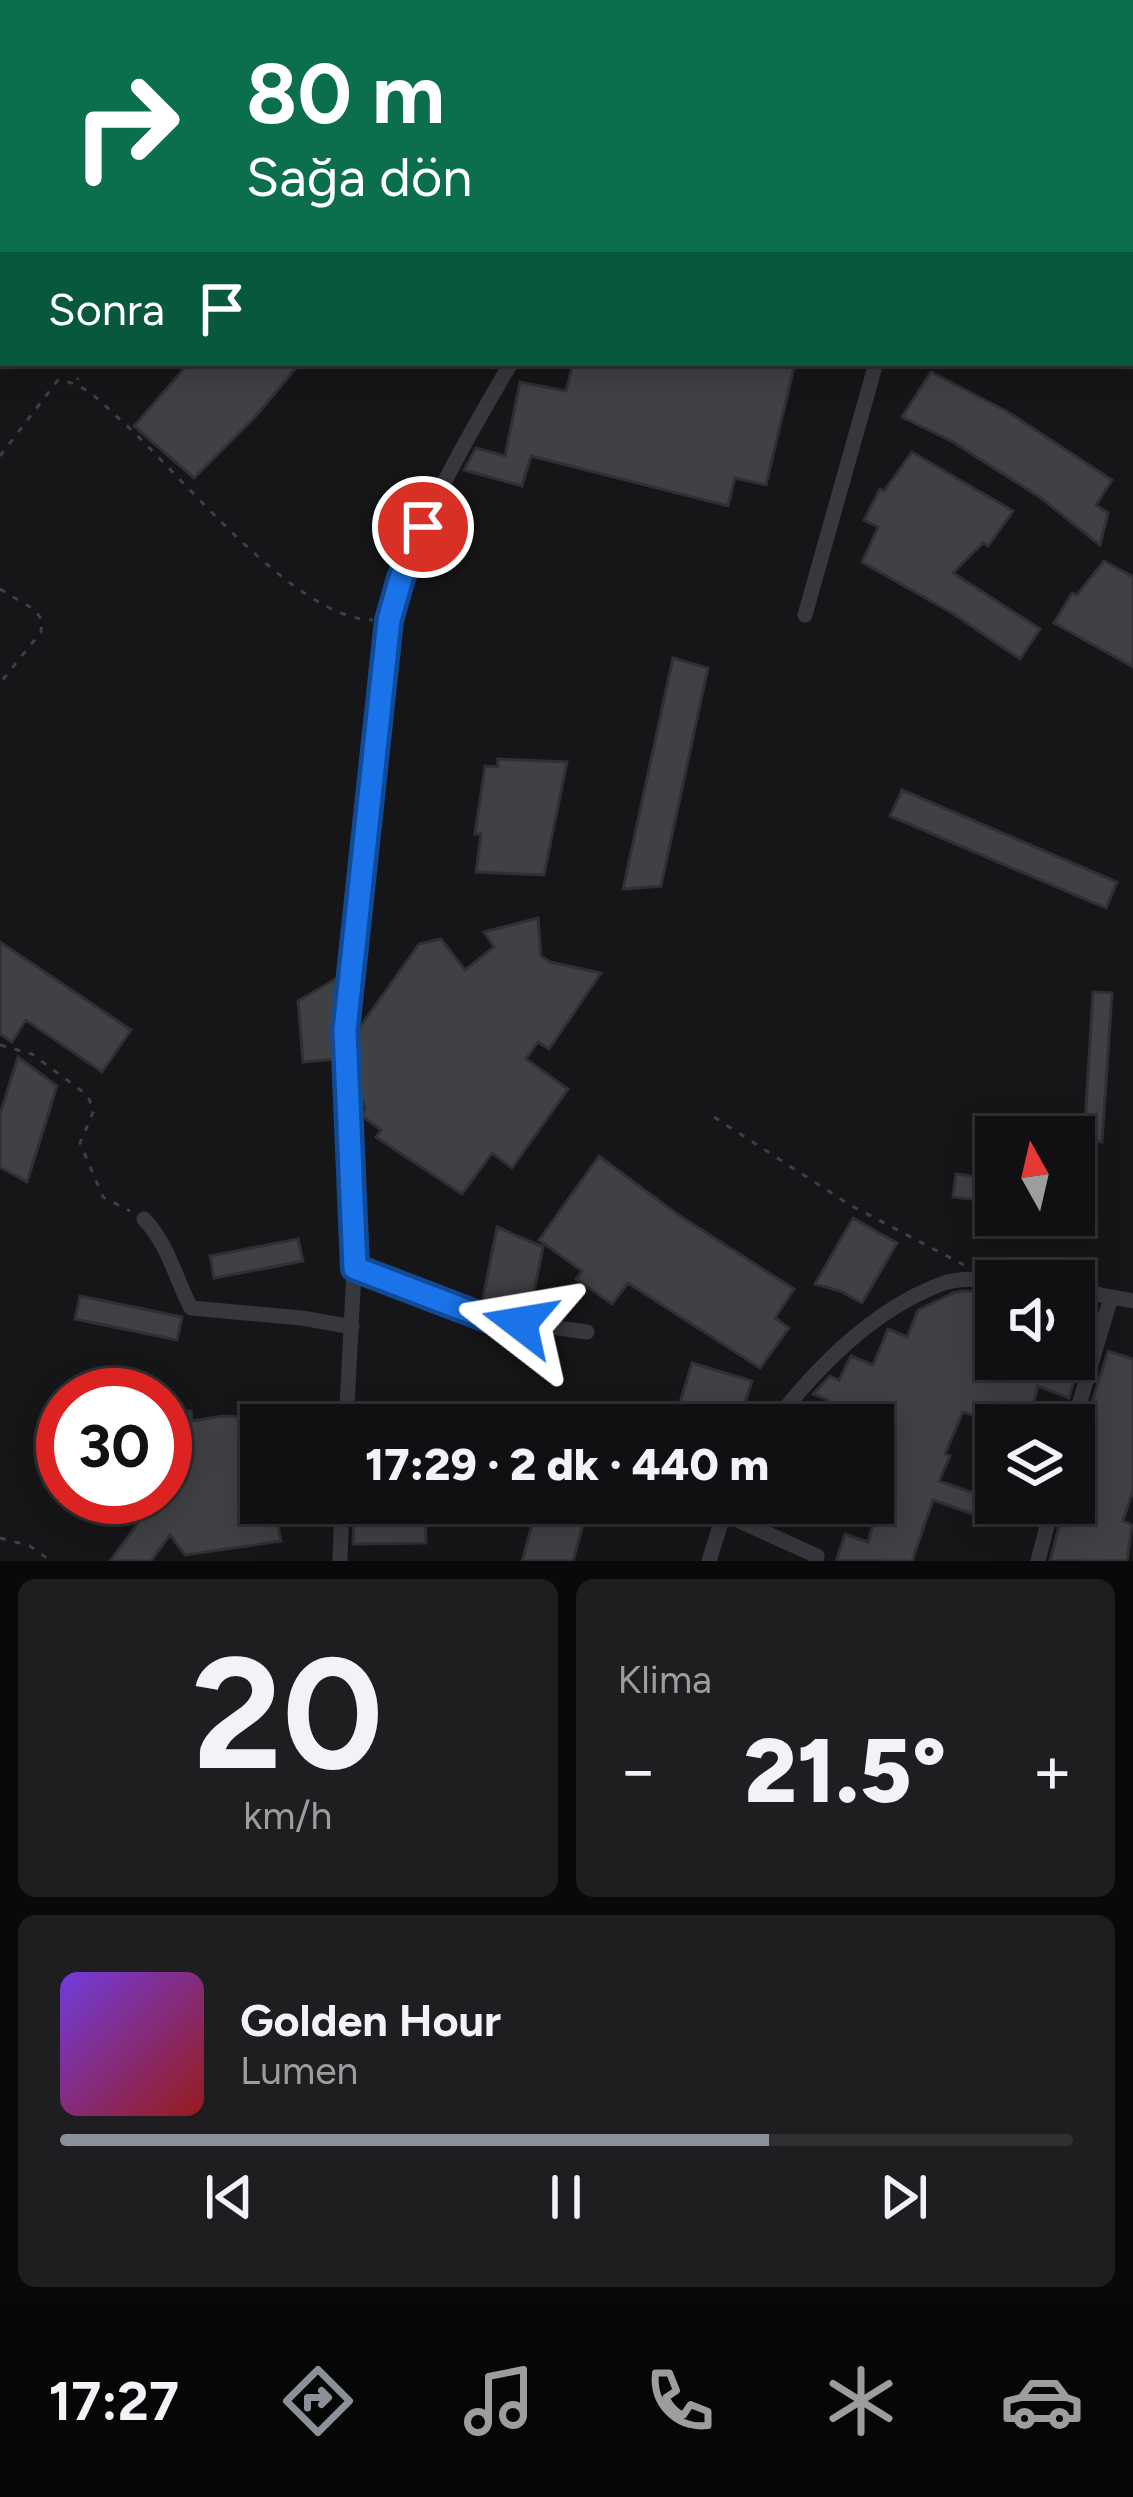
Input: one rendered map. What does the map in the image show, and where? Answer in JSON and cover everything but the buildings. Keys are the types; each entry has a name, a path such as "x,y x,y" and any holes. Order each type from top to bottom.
{"street":[{"path":"347,1404 355,1268 345,1030 389,620 426,521 509,366"},
{"path":"805,615 875,366"},
{"path":"144,1219 162,1238 191,1308 352,1327"},
{"path":"355,1268 486,1318 587,1332"},
{"path":"788,1404 839,1348 893,1309 945,1283 975,1280"},
{"path":"1095,1294 1133,1301"},
{"path":"1079,1404 1111,1297"},
{"path":"340,1561 341,1524"},
{"path":"709,1561 721,1524"},
{"path":"755,1524 817,1556 816,1561"},
{"path":"1038,1561 1048,1524"}],"path":[{"path":"75,366 79,382 168,463 257,555 311,600 353,620 389,620"},
{"path":"0,457 58,380 79,382"},
{"path":"0,589 35,610 42,620 41,632 0,683"},
{"path":"0,1045 32,1054 87,1095 94,1110 80,1143 103,1198 144,1219"},
{"path":"714,1117 850,1204 964,1263 964,1279"},
{"path":"0,1538 30,1546 51,1561"}],"route":[{"path":"423,527 389,620 345,1030 355,1268 486,1318 520,1323"}]}
